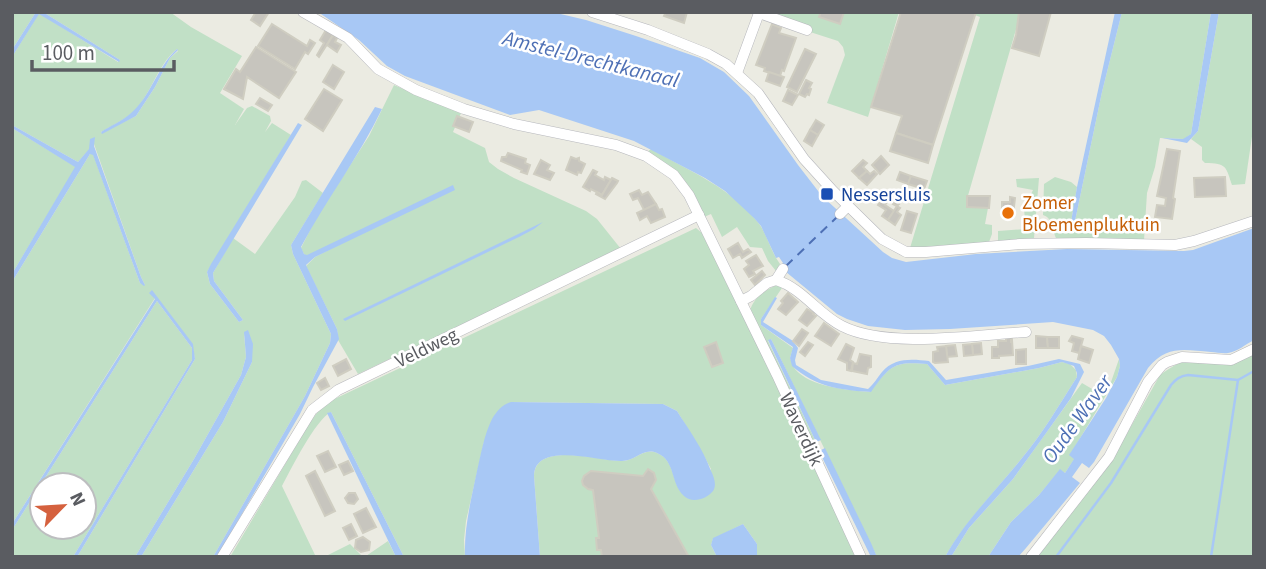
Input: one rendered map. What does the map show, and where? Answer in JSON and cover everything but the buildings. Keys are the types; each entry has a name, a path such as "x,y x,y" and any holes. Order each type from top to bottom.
{"street":[{"path":"303,12 348,38 378,69 440,101 514,124 616,145 646,156 674,175 690,195 741,301 767,282 776,280 789,285 841,326 857,332 890,338 1026,332"},
{"path":"592,12 648,30 726,64 758,93 844,210 882,239 906,252 1020,244 1175,245 1254,221"},
{"path":"737,73 759,13 807,30"},
{"name":"Veldweg","path":"222,557 312,410 338,390 699,215"},
{"path":"776,280 783,269"},
{"name":"Waverdijk","path":"741,301 861,557"},
{"path":"1031,557 1109,457 1148,382 1162,365 1182,357 1231,360 1254,349"}],"green space":[{"path":"12,12 36,12 12,50"},
{"path":"43,12 170,12 242,56 220,93 244,109 235,125 247,108 252,106 270,116 271,121 265,132 272,123 291,135 207,272 210,284 239,322 243,320 214,281 213,273 233,238 255,254 295,197 302,181 306,180 323,193 291,245 331,334 330,343 305,396 213,557 141,557 223,422 252,362 244,333 246,357 241,375 135,557 77,557 87,541 98,541 98,522 195,359 192,344 152,291 155,298 46,471 28,471 28,499 12,524 12,282 90,154 93,154 140,283 145,285 94,144 78,162 12,125 12,57 39,13 118,62 120,60","holes":["177,49 136,116 101,133 128,117 138,107 164,64"]},
{"path":"743,12 899,12 868,117 827,103 845,55 838,41"},
{"path":"967,12 1021,12 967,199 988,208 985,224 992,225 992,234 989,242 910,248 980,17"},
{"path":"1122,12 1211,12 1191,134 1184,139 1160,138 1147,193 1144,240 1056,238 1050,221 1043,215 1044,184 1055,177 1077,187 1071,222 1075,228 1101,229 1077,225 1075,221"},
{"path":"1219,12 1254,12 1254,123 1245,184 1232,185 1222,165 1205,163 1202,160 1202,147 1191,139 1198,131"},
{"path":"394,85 461,113 453,132 485,148 489,162 498,169 586,211 597,219 621,249 358,374 338,340 337,329 306,266 315,257 453,186 307,256 301,248 316,218 369,136"},
{"path":"12,128 76,167 12,274"},
{"path":"651,149 724,190 749,212 763,230 780,264 778,269 776,271 768,261 762,248 750,247 737,227 722,237 711,214 704,217 689,189 645,154"},
{"path":"1039,178 1034,238 998,241 998,231 1026,229 1024,209 1033,190 1017,187 1016,179"},
{"path":"696,228 702,233 739,303 858,557 757,557 757,544 743,524 713,539 711,545 717,557 540,557 534,476 537,465 545,459 569,455 626,461 645,452 655,452 666,459 680,490 690,499 711,469 677,411 663,404 512,402 484,442 466,521 465,557 404,557 331,412 311,434 282,486 316,557 230,557 309,424 326,403"},
{"path":"777,285 784,285 761,319 761,325 793,348 790,358 795,369 820,384 870,392 893,367 907,363 927,364 945,385 1062,362 1070,364 1076,370 1077,377 1037,439 972,518 945,557 877,557 771,339 768,341 816,442 813,444 750,311 760,295"},
{"path":"157,301 192,348 192,360 98,516 98,471 49,471"},
{"path":"1254,354 1254,557 1037,557 1116,453 1160,375 1189,360 1228,363"},
{"path":"1119,359 1117,377 1070,455 1075,458 1065,473 1060,470 1011,522 988,557 951,557 969,528 1013,479 1082,383 1104,396"},
{"path":"28,505 28,541 83,541 73,557 12,557 12,530"},
{"path":"388,541 396,557 324,557 350,544 362,556 366,556"}],"water":[{"path":"36,12 43,12 120,60 119,62 39,14 12,57 12,50"},
{"name":"Amstel-Drechtkanaal","path":"318,12 552,12 586,20 700,58 724,72 749,96 822,196 883,252 906,262 976,254 1067,249 1184,251 1254,228 1254,340 1231,352 1176,351 1169,352 1155,361 1148,368 1094,462 1089,468 1082,463 1072,477 1080,483 1026,548 1018,557 988,557 1011,522 1039,495 1060,469 1065,473 1074,459 1069,455 1106,398 1120,366 1119,359 1104,336 1093,330 1053,322 905,330 868,326 847,319 837,314 780,267 783,263 779,257 776,258 761,226 725,191 705,178 634,141 539,110 510,115 405,76 387,66 359,40"},
{"path":"1115,12 1122,12 1075,221 1077,225 1101,230 1075,228 1071,222 1077,187"},
{"path":"1211,12 1219,12 1198,131 1187,143 1162,138 1183,139 1191,134"},
{"path":"177,49 136,116 102,134 101,132 137,107 164,64"},
{"path":"375,107 382,109 301,247 304,254 307,255 453,185 455,190 315,257 306,265 337,329 339,339 300,414 217,557 213,557 305,396 330,343 331,334 291,245"},
{"path":"298,123 302,125 213,273 214,281 243,320 239,322 210,284 207,272"},
{"path":"12,125 78,162 89,149 90,139 95,137 94,146 144,286 140,283 93,155 90,154 12,282 12,274 75,167 12,128"},
{"path":"543,222 519,237 345,321 343,319"},
{"path":"152,290 193,344 195,359 98,522 98,516 192,360 192,348 157,301 49,471 46,471 155,299 149,293"},
{"path":"775,297 777,298 763,322 793,341 798,348 796,365 821,380 868,389 887,367 898,361 910,360 929,361 946,380 1059,359 1080,364 1084,372 1071,398 1013,479 969,528 951,557 945,557 971,518 1044,429 1077,377 1074,366 1062,362 945,385 927,364 907,363 888,371 871,392 839,388 810,379 792,366 790,358 793,347 761,325 761,319"},
{"path":"248,330 253,344 252,362 223,422 141,557 135,557 241,375 246,357 244,332"},
{"path":"771,339 821,440 816,442 768,340"},
{"path":"511,402 663,404 677,411 704,455 713,476 714,489 703,498 687,498 680,491 667,461 652,452 622,461 570,455 545,459 537,465 534,476 540,557 465,557 468,514 485,438 496,413"},
{"path":"331,412 404,557 396,557 327,413"},
{"path":"825,448 877,557 871,557 819,451"},
{"path":"28,499 28,505 12,530 12,524"},
{"path":"743,524 757,544 757,557 717,557 711,545 713,538"},
{"path":"83,541 87,541 77,557 73,557"}],"waterway":[{"path":"1211,557 1238,380 1254,371"},
{"path":"1056,557 1111,483 1175,381 1188,375 1238,380"}],"ferry route":[{"path":"786,266 837,217"}],"place":[{"name":"Nessersluis","path":"827,194"},
{"name":"Zomer Bloemenpluktuin","path":"1008,213"}],"water label":[{"name":"Oude Waver","path":"1077,419"}]}
